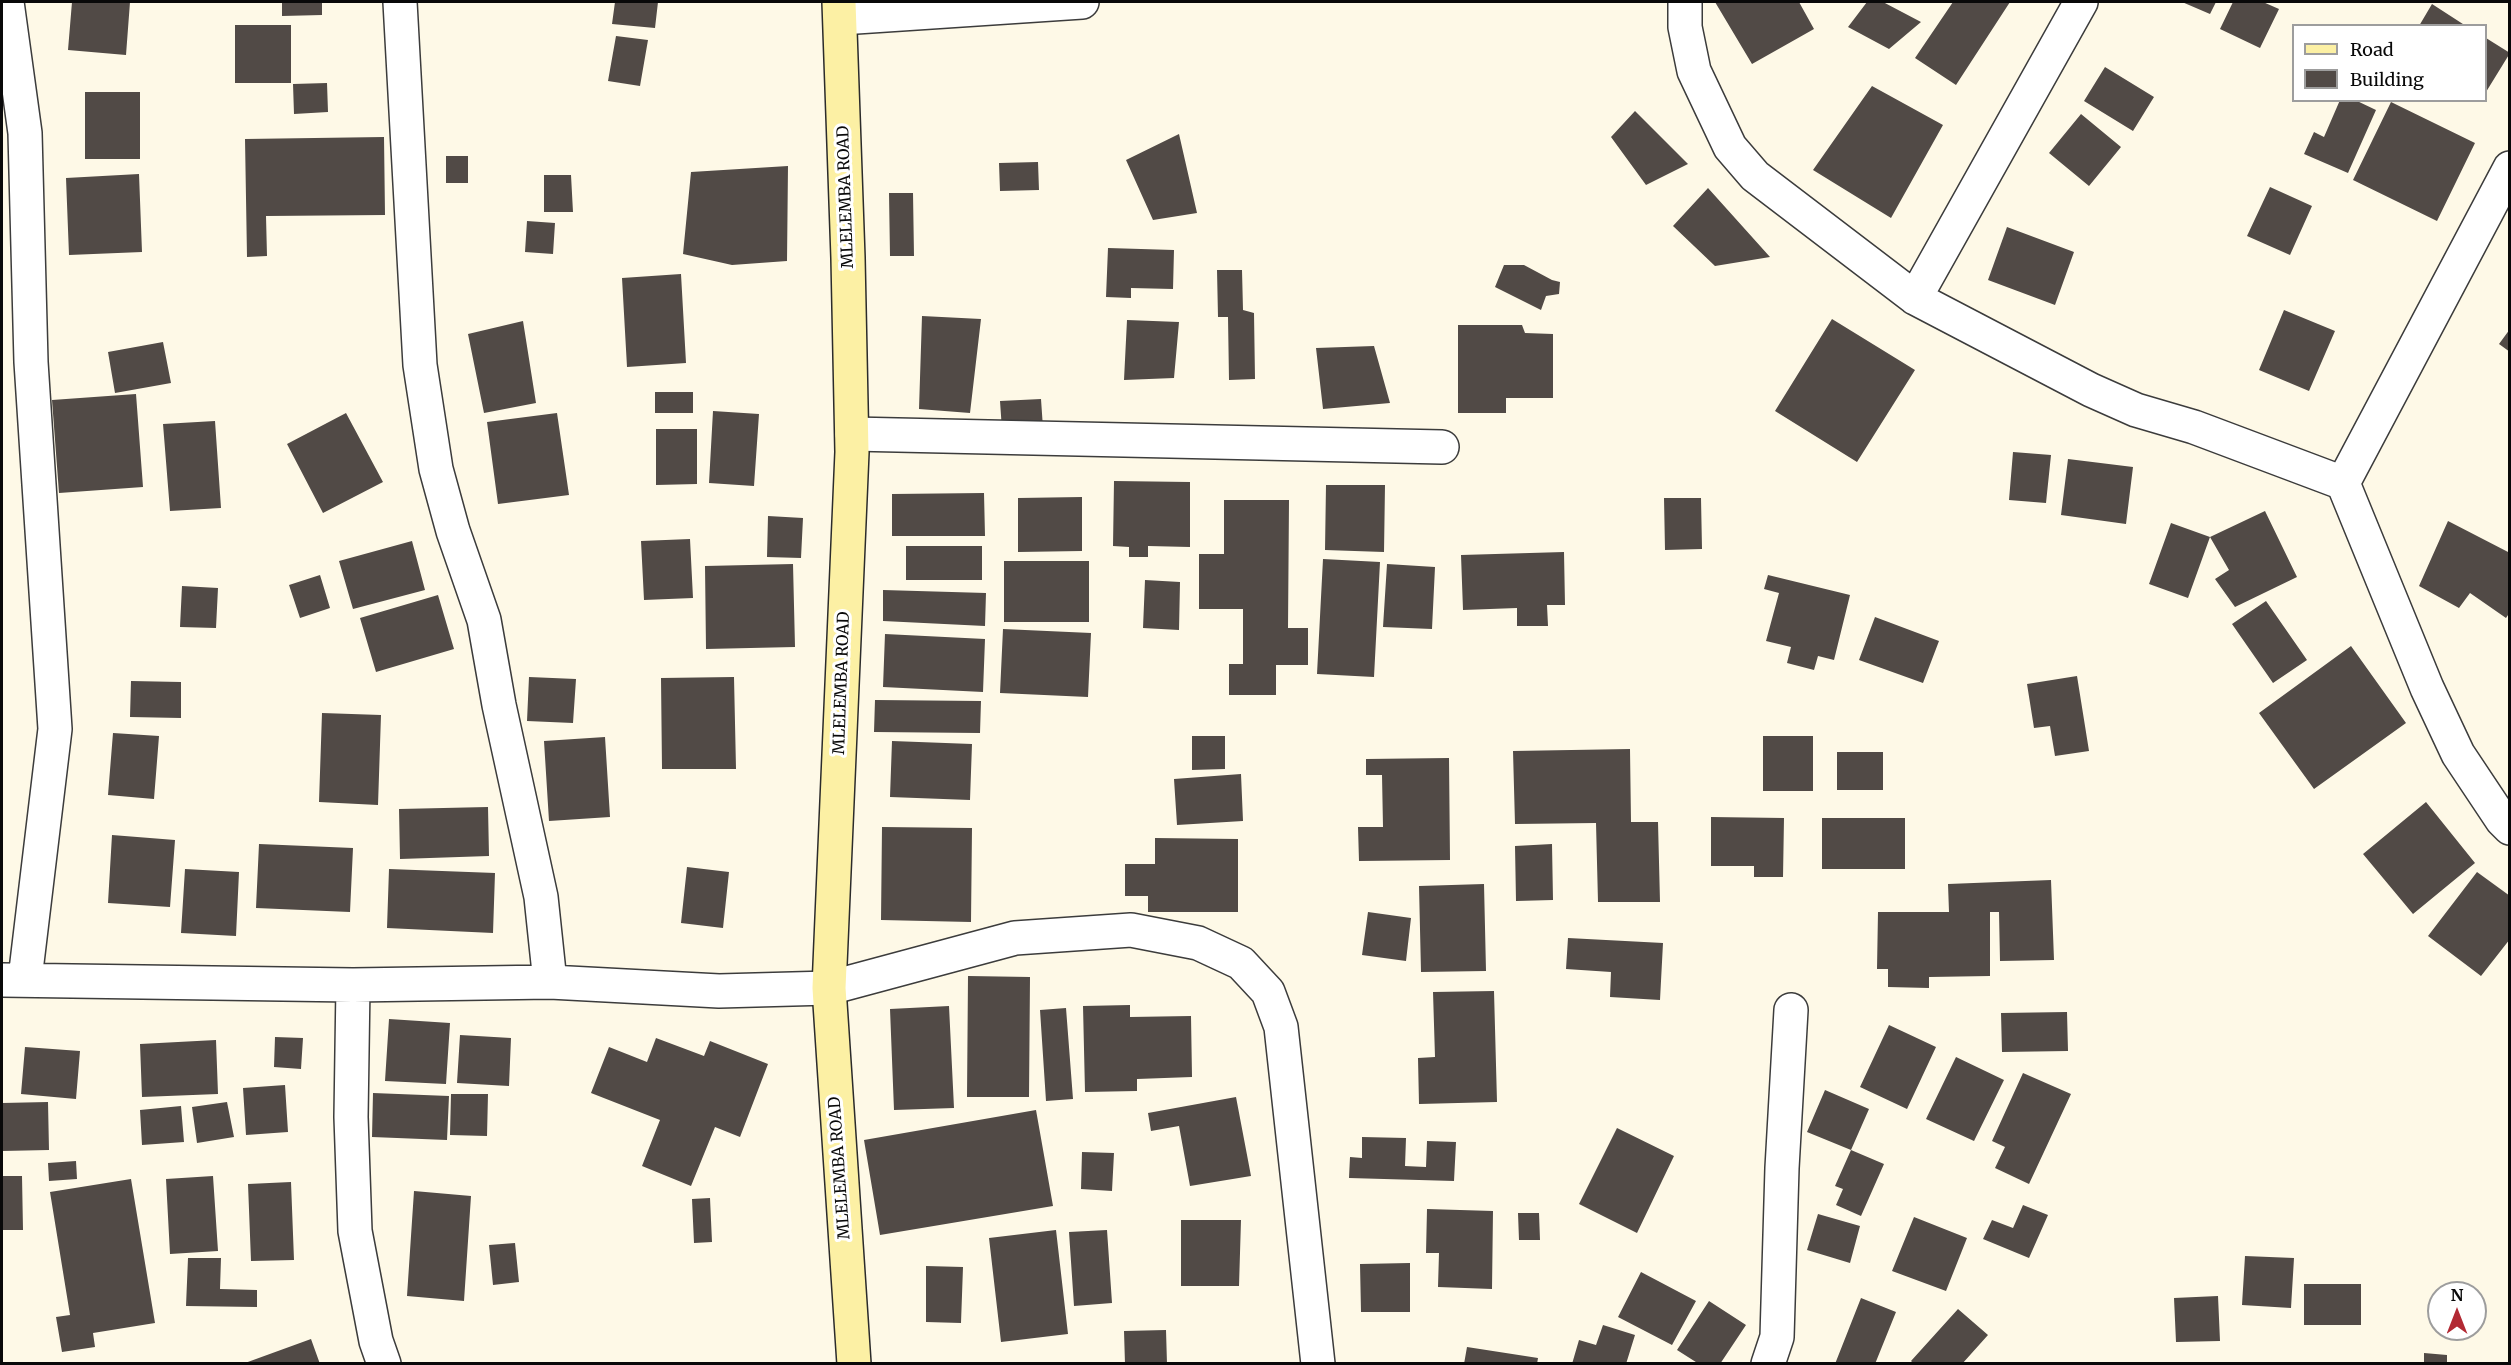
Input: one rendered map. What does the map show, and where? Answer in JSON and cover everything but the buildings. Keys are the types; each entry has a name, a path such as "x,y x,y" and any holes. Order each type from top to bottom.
{"street":[{"path":"7,2 25,133 15,212 31,362 55,729 13,979 353,985 550,981 719,991 829,988 1015,938 1131,930 1198,943 1240,963 1268,992 1281,1027 1318,1364"},
{"path":"400,2 420,365 436,469 453,531 484,620 499,705 541,897 550,981"},
{"path":"840,10 1082,2"},
{"path":"1685,2 1685,27 1694,71 1730,147 1755,176 1915,298 2091,390 2136,410 2194,427 2343,483 2427,688 2458,754 2502,820 2510,828"},
{"path":"1915,298 2081,2"},
{"name":"MLELEMBA ROAD","path":"840,10 852,434 829,988 854,1364"},
{"path":"2343,483 2510,168"},
{"path":"852,434 1442,447"},
{"path":"353,985 351,1117 356,1231 376,1341 384,1364"},
{"path":"1768,1364 1777,1337 1782,1168 1791,1010"}]}
